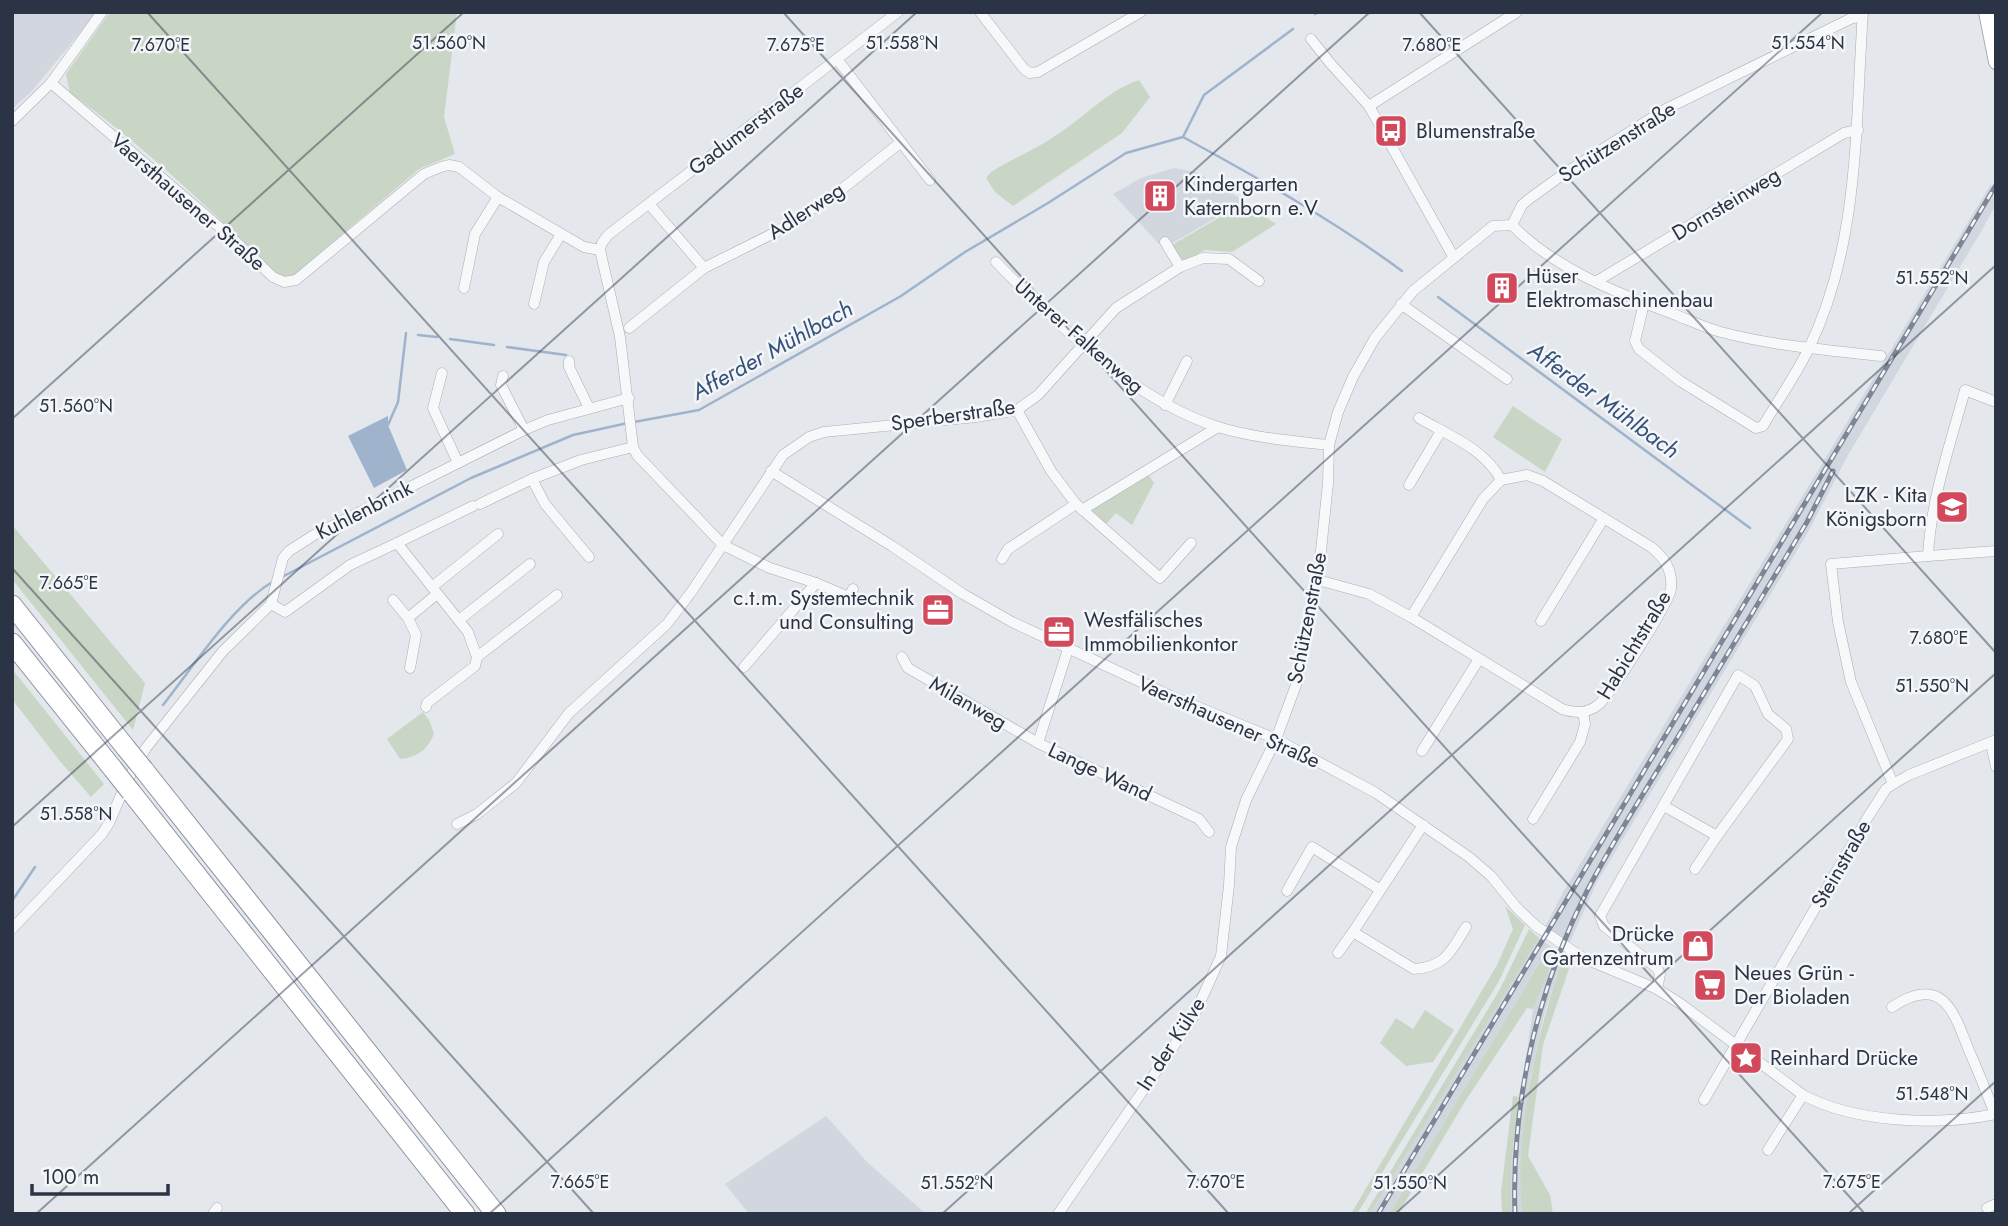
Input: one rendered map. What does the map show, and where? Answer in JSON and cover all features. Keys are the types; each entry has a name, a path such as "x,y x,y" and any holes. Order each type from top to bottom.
{"highway":[{"path":"12,605 496,1214"},
{"path":"12,643 465,1214"}],"main road":[{"path":"1986,12 1996,62"}],"street":[{"path":"12,121 51,83 102,12"},
{"name":"Gadumerstraße","path":"600,250 608,235 898,12"},
{"path":"980,12 1024,69 1030,73 1038,72 1141,12"},
{"path":"1369,106 1517,12"},
{"path":"1644,303 1635,341 1639,349 1680,381 1756,428 1763,426 1810,347 1833,284 1851,203 1858,130 1863,15"},
{"name":"Schützenstraße","path":"1276,739 1296,685 1318,580 1328,483 1329,444 1338,412 1353,377 1375,338 1401,304 1427,278 1493,226 1512,225 1522,205 1529,199 1666,109 1863,15"},
{"path":"1311,39 1369,106 1454,257"},
{"path":"837,59 930,180"},
{"name":"Vaersthausener Straße","path":"51,83 232,237 273,277 284,282 296,280 424,174 449,165 459,167 499,197 583,247 600,250"},
{"name":"Dornsteinweg","path":"1597,281 1844,133 1858,130"},
{"name":"Adlerweg","path":"629,328 704,268 776,232 841,190 901,142"},
{"path":"464,288 475,234 499,197"},
{"path":"649,204 704,268"},
{"path":"1512,225 1543,252 1597,281 1644,303 1720,332 1791,346 1881,356"},
{"path":"534,304 544,262 561,234"},
{"path":"1165,242 1180,267"},
{"path":"600,250 621,337 633,447 644,464 723,545 770,568 849,597 853,589"},
{"name":"Sperberstraße","path":"457,824 477,814 516,783 569,713 667,624 771,471 796,444 824,432 1017,410 1038,395 1116,308 1180,267 1203,258 1229,259 1259,281"},
{"name":"Unterer Falkenweg","path":"996,262 1034,300 1126,380 1165,405 1218,427 1264,437 1329,444"},
{"path":"1401,304 1507,379"},
{"path":"569,361 569,367 589,408"},
{"name":"Unterer Falkenweg","path":"1165,405 1187,361"},
{"path":"442,373 433,408 458,463"},
{"path":"503,376 501,385 524,430"},
{"path":"1928,556 1935,497 1965,390 1996,402"},
{"name":"Kuhlenbrink","path":"271,604 280,567 289,551 314,535 548,419 629,398"},
{"path":"1017,410 1051,471 1079,507 1160,578 1191,543"},
{"path":"1411,617 1483,499 1501,480 1484,457 1419,418"},
{"path":"1002,559 1008,549 1218,427"},
{"path":"1409,485 1441,431"},
{"path":"12,929 102,834 146,748 223,651 271,604 285,612 350,565 532,480 581,460 633,447"},
{"name":"Vaersthausener Straße","path":"771,471 974,601 1068,649 1171,696 1276,739 1376,793 1469,857 1491,876 1526,917 1554,939 1595,964 1657,989 1803,1095 1822,1105 1870,1116 1927,1119 1995,1114"},
{"name":"Habichtstraße","path":"1318,580 1369,594 1555,706 1583,712 1599,705 1606,698 1668,597 1671,588 1668,568 1658,553 1535,477 1518,475 1501,480"},
{"path":"532,480 545,504 589,556"},
{"path":"1541,621 1604,518"},
{"path":"408,618 498,534"},
{"path":"397,543 468,632 477,657 475,666 427,703 426,708"},
{"path":"1893,784 1852,682 1838,622 1831,564 1996,551"},
{"path":"459,620 530,564"},
{"path":"744,667 816,583"},
{"path":"477,657 557,595"},
{"path":"393,600 408,618 416,635 410,668"},
{"name":"Lange Wand","path":"1068,649 1038,743 1199,819 1209,832"},
{"name":"Milanweg","path":"902,657 908,668 1038,743"},
{"path":"1422,751 1479,659"},
{"path":"1657,989 1660,974 1657,968 1604,926 1600,916 1738,675 1755,686 1768,714 1786,729 1788,739 1695,869"},
{"name":"Habichtstraße","path":"1533,818 1580,742 1585,724 1583,712"},
{"name":"In der Külve","path":"1058,1214 1193,1018 1221,956 1231,847 1237,822 1276,739"},
{"path":"1993,741 1996,767"},
{"name":"Steinstraße","path":"1737,1045 1886,789 1909,775 1993,741"},
{"path":"1664,806 1717,836"},
{"path":"1338,953 1423,825"},
{"path":"1287,891 1312,847 1378,889"},
{"path":"1353,932 1414,969 1439,964 1447,957 1466,927"},
{"path":"1892,1007 1906,998 1922,994 1934,996 1954,1010 1995,1114"},
{"path":"1704,1100 1737,1045"},
{"path":"1768,1150 1803,1095"}],"shaded area":[{"path":"12,12 97,12 32,91 12,109"},
{"path":"1174,168 1196,172 1245,201 1171,244 1166,240 1159,244 1113,194 1141,178"},
{"path":"1991,184 1995,206 1982,230 1847,457 1807,534 1597,882 1569,944 1545,927 1562,894"},
{"path":"1539,938 1550,946 1389,1214 1370,1214"},
{"path":"1557,951 1564,955 1545,1011 1530,1079 1521,1160 1522,1214 1511,1214 1511,1165 1533,1009"},
{"path":"826,1116 867,1162 926,1214 749,1214 725,1184"}],"green space":[{"path":"110,12 457,12 444,117 455,154 419,169 294,275 285,277 276,273 151,157 70,93 66,74"},
{"path":"1139,80 1150,97 1122,133 1013,206 995,192 986,178 991,172 1050,139 1107,97"},
{"path":"1244,203 1276,224 1232,252 1205,250 1186,261 1181,259 1172,245"},
{"path":"1513,406 1562,439 1545,472 1493,437"},
{"path":"1148,474 1154,483 1132,525 1116,513 1106,524 1091,509"},
{"path":"12,525 145,683 133,730 12,579"},
{"path":"12,669 104,784 91,797 12,699"},
{"path":"423,712 434,734 432,739 417,755 400,759 387,739"},
{"path":"1505,906 1525,925 1499,981 1357,1214 1351,1214 1497,965 1513,929"},
{"path":"1529,929 1539,938 1370,1214 1365,1214 1500,989"},
{"path":"1550,946 1557,951 1533,1009 1527,1008 1466,1100 1398,1214 1389,1214"},
{"path":"1564,955 1572,960 1543,1045 1528,1156 1550,1195 1553,1214 1522,1214 1521,1160 1530,1081 1541,1030"},
{"path":"1425,1010 1454,1030 1433,1062 1406,1066 1380,1043 1396,1018 1413,1029"},
{"path":"1513,1096 1519,1097 1511,1165 1511,1214 1502,1214 1501,1192"}],"water":[{"path":"388,416 388,425 407,470 374,488 348,436"}],"waterway":[{"path":"1315,14 1319,12"},
{"path":"1183,137 1204,95 1293,29"},
{"name":"Afferder Mühlbach","path":"634,422 699,410 901,296 965,252 1126,153 1183,137 1322,217 1402,271"},
{"name":"Afferder Mühlbach","path":"1438,297 1750,528"},
{"path":"388,425 398,402 406,333"},
{"path":"418,335 437,337"},
{"path":"450,339 494,345"},
{"path":"507,347 566,355"},
{"name":"Afferder Mühlbach","path":"280,578 471,478 573,435 628,423"},
{"name":"Afferder Mühlbach","path":"163,705 229,620 243,605 274,581"},
{"name":"Afferder Mühlbach","path":"12,901 35,867"}],"railway":[{"path":"1378,1214 1996,185"},
{"path":"1515,1214 1515,1172 1523,1089 1541,1007 1569,929 1608,852 1807,522 1833,471"}],"place":[{"name":"Blumenstraße","path":"1391,131"},
{"name":"Kindergarten Katernborn e.V","path":"1160,196"},
{"name":"Hüser Elektromaschinenbau","path":"1502,288"},
{"name":"LZK - Kita Königsborn","path":"1952,507"},
{"name":"c.t.m. Systemtechnik und Consulting","path":"938,610"},
{"name":"Westfälisches Immobilienkontor","path":"1059,632"},
{"name":"Drücke Gartenzentrum","path":"1698,946"},
{"name":"Neues Grün - Der Bioladen","path":"1710,985"},
{"name":"Reinhard Drücke","path":"1746,1058"}]}
